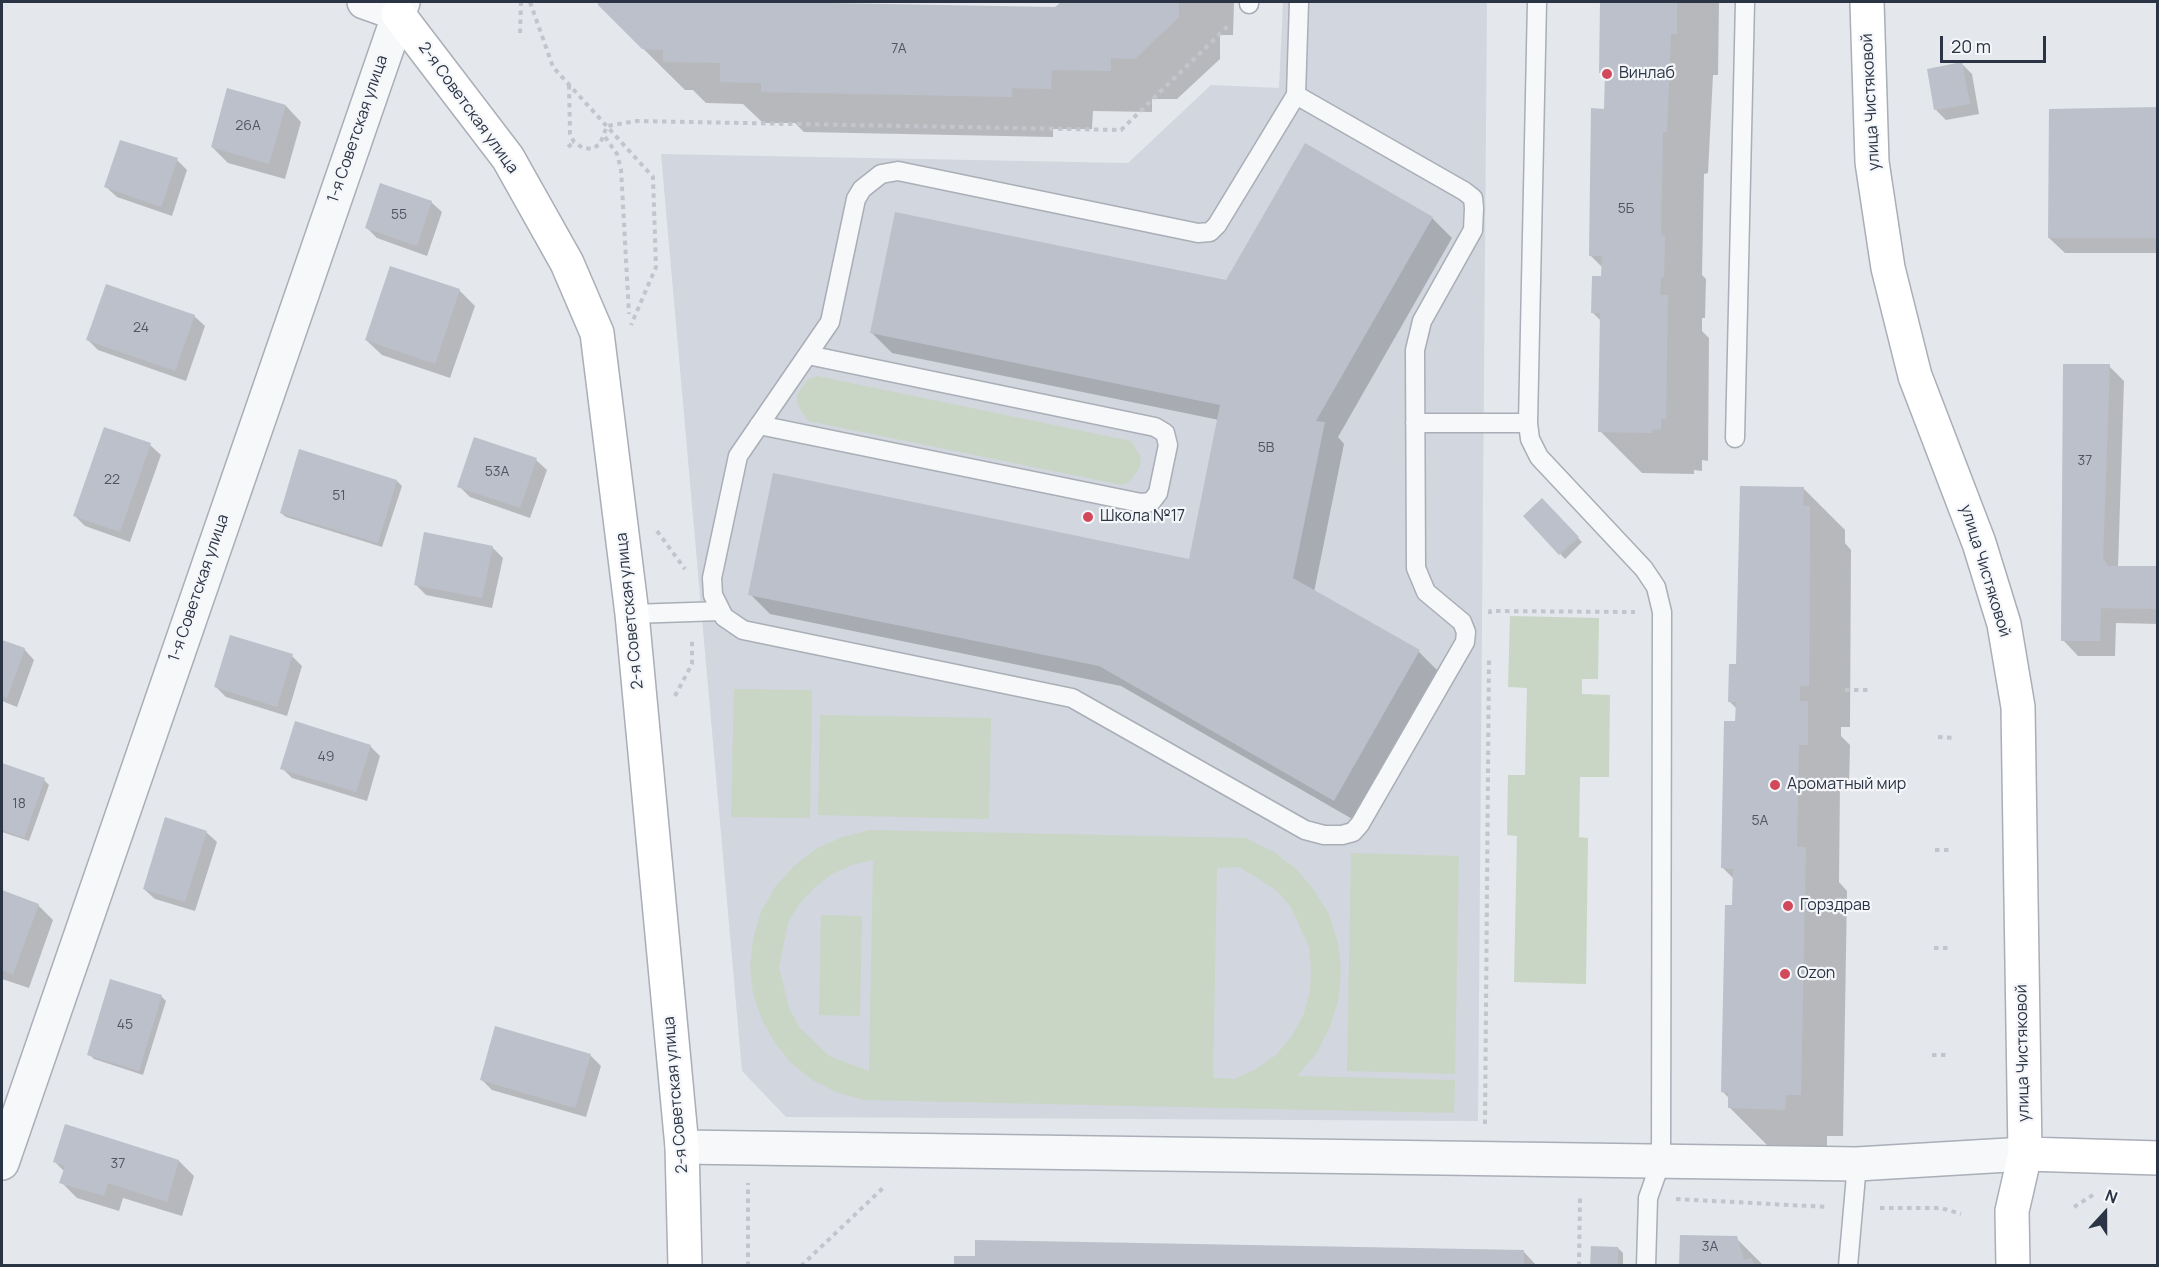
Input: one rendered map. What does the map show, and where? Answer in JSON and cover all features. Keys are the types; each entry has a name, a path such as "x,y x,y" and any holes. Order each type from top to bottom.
{"street":[{"path":"364,2 401,8"},
{"name":"улица Чистяковой","path":"1867,2 1872,162 1888,268 1915,376 1979,543 2004,624 2018,707 2025,1154 2012,1210 2013,1266"},
{"name":"2-я Советская улица","path":"401,8 508,158 567,263 597,333 632,614 682,1147 684,1266"},
{"name":"1-я Советская улица","path":"2,1163 401,8"},
{"path":"682,1147 1857,1164 2025,1154 2157,1158"}],"lane":[{"path":"1296,94 1473,198 1473,230 1417,334 1415,423 1416,568 1426,592 1462,621 1466,632 1465,642 1360,824 1353,832 1342,835 1315,834 1305,830 1072,698 743,630 724,618 713,595 712,578 738,456 826,330 833,313 856,199 862,189 881,174 898,171 1198,233 1210,232 1217,225 1296,94 1299,2"},
{"path":"1537,2 1528,423 1530,440 1539,457 1644,569 1656,587 1662,612 1661,1161 1648,1198 1646,1266"},
{"path":"1735,438 1745,2"},
{"path":"759,425 1141,503 1151,502 1158,493 1168,445 1165,433 1155,427 808,355"},
{"path":"1415,423 1528,423"},
{"path":"632,614 721,611"},
{"path":"1848,1266 1857,1164"}],"path":[{"path":"520,33 521,2"},
{"path":"530,2 553,67 653,177 656,267 630,328 621,168 617,154 605,137"},
{"path":"607,126 637,121 1121,130 1249,3"},
{"path":"569,85 570,134 574,142 583,148 592,149 605,137 607,126"},
{"path":"567,147 574,142"},
{"path":"1490,622 1490,611 1662,612"},
{"path":"1485,1088 1489,646"},
{"path":"1845,690 1870,690"},
{"path":"1938,737 1954,738"},
{"path":"1935,850 1952,850"},
{"path":"1934,948 1951,948"},
{"path":"1932,1055 1948,1055"},
{"path":"748,1176 748,1266"},
{"path":"801,1266 883,1188 894,1188"},
{"path":"1568,1196 1592,1197"},
{"path":"1579,1266 1580,1196"},
{"path":"1648,1198 1853,1208 1941,1208 1961,1214"}],"shaded area":[{"name":"Школа №17","path":"1283,2 1487,2 1478,1121 786,1117 742,1071 661,154 1128,163 1211,85 1279,88"}],"green space":[{"path":"817,376 1131,441 1141,457 1140,467 1130,481 1122,485 808,421 797,404 797,395 808,379"},
{"path":"1510,616 1599,618 1598,679 1582,679 1582,694 1610,695 1609,777 1580,777 1579,837 1588,838 1586,984 1514,982 1517,836 1507,835 1508,775 1525,775 1527,688 1508,687"},
{"path":"734,689 812,690 810,818 731,817"},
{"path":"820,715 991,718 989,819 818,815"},
{"path":"870,830 1246,838 1274,852 1296,869 1314,890 1329,914 1337,940 1341,968 1339,998 1330,1027 1316,1054 1297,1076 1455,1080 1454,1113 865,1100 838,1093 814,1081 792,1064 775,1043 762,1020 753,994 750,967 753,939 761,912 775,887 794,866 816,849 842,837","holes":["873,860 869,1071 829,1056 799,1027 789,1008 779,967 788,923 799,904 832,874 852,865","1239,867 1276,890 1291,907 1309,947 1310,992 1303,1016 1291,1037 1276,1055 1256,1069 1235,1079 1213,1078 1217,868"]},
{"path":"1351,853 1459,856 1455,1074 1347,1071"},
{"path":"821,915 862,916 860,1016 819,1015"}],"building":[{"path":"598,2 773,2 1055,7 1061,2 1179,2 1179,17 1135,59 1111,58 1111,71 1052,70 1051,89 1012,88 1012,97 761,92 761,83 720,82 720,63 663,62 663,50 642,49 598,5"},
{"path":"1600,2 1677,2 1677,34 1671,34 1667,132 1663,132 1661,236 1665,235 1664,277 1661,277 1660,295 1668,295 1666,419 1661,419 1661,430 1653,429 1652,433 1598,432 1600,313 1591,313 1592,276 1601,276 1602,256 1589,256 1591,108 1604,109 1605,73 1599,73"},
{"path":"1962,62 1970,104 1934,110 1927,69"},
{"path":"227,88 286,105 269,164 211,147"},
{"path":"2158,107 2158,238 2048,238 2049,109"},
{"path":"120,140 178,158 161,207 104,187"},
{"path":"1305,143 1433,217 1316,421 1325,422 1293,578 1420,650 1334,801 1099,666 748,595 773,473 1189,559 1220,405 870,333 895,212 1226,280"},
{"path":"380,183 432,201 417,246 365,228"},
{"path":"390,266 460,289 435,364 365,340"},
{"path":"106,284 195,315 175,371 86,340"},
{"path":"2063,364 2110,364 2103,558 2108,566 2158,566 2158,609 2101,608 2100,641 2061,641"},
{"path":"104,427 151,443 120,532 73,516"},
{"path":"474,437 537,458 520,508 457,487"},
{"path":"299,449 397,480 378,543 280,513"},
{"path":"1740,486 1804,487 1803,506 1810,506 1809,686 1800,686 1800,701 1808,701 1808,745 1799,745 1797,847 1806,847 1801,1095 1786,1095 1785,1110 1728,1108 1728,1093 1721,1092 1725,905 1732,905 1733,869 1721,868 1724,721 1735,721 1736,702 1728,702 1729,664 1736,664"},
{"path":"1542,498 1579,537 1559,555 1523,516"},
{"path":"424,532 493,546 482,598 414,585"},
{"path":"230,635 293,654 277,707 214,687"},
{"path":"2,640 25,648 7,698 2,696"},
{"path":"295,721 371,745 356,792 280,769"},
{"path":"2,763 45,778 24,838 2,830"},
{"path":"165,817 207,831 185,902 143,889"},
{"path":"2,890 39,904 13,974 2,970"},
{"path":"110,979 162,995 139,1071 87,1055"},
{"path":"495,1026 591,1054 575,1108 480,1080"},
{"path":"65,1124 179,1160 167,1202 108,1183 104,1196 59,1183 65,1166 53,1162"},
{"path":"1680,1235 1737,1236 1744,1260 1751,1258 1755,1266 1679,1266"},
{"path":"975,1240 1524,1250 1524,1266 954,1266 954,1256 975,1256"},
{"path":"1591,1246 1618,1247 1618,1266 1590,1266"}],"place":[{"name":"Винлаб","path":"1607,74"},
{"name":"Школа №17","path":"1088,517"},
{"name":"Ароматный мир","path":"1775,785"},
{"name":"Горздрав","path":"1788,906"},
{"name":"Ozon","path":"1785,974"}]}
